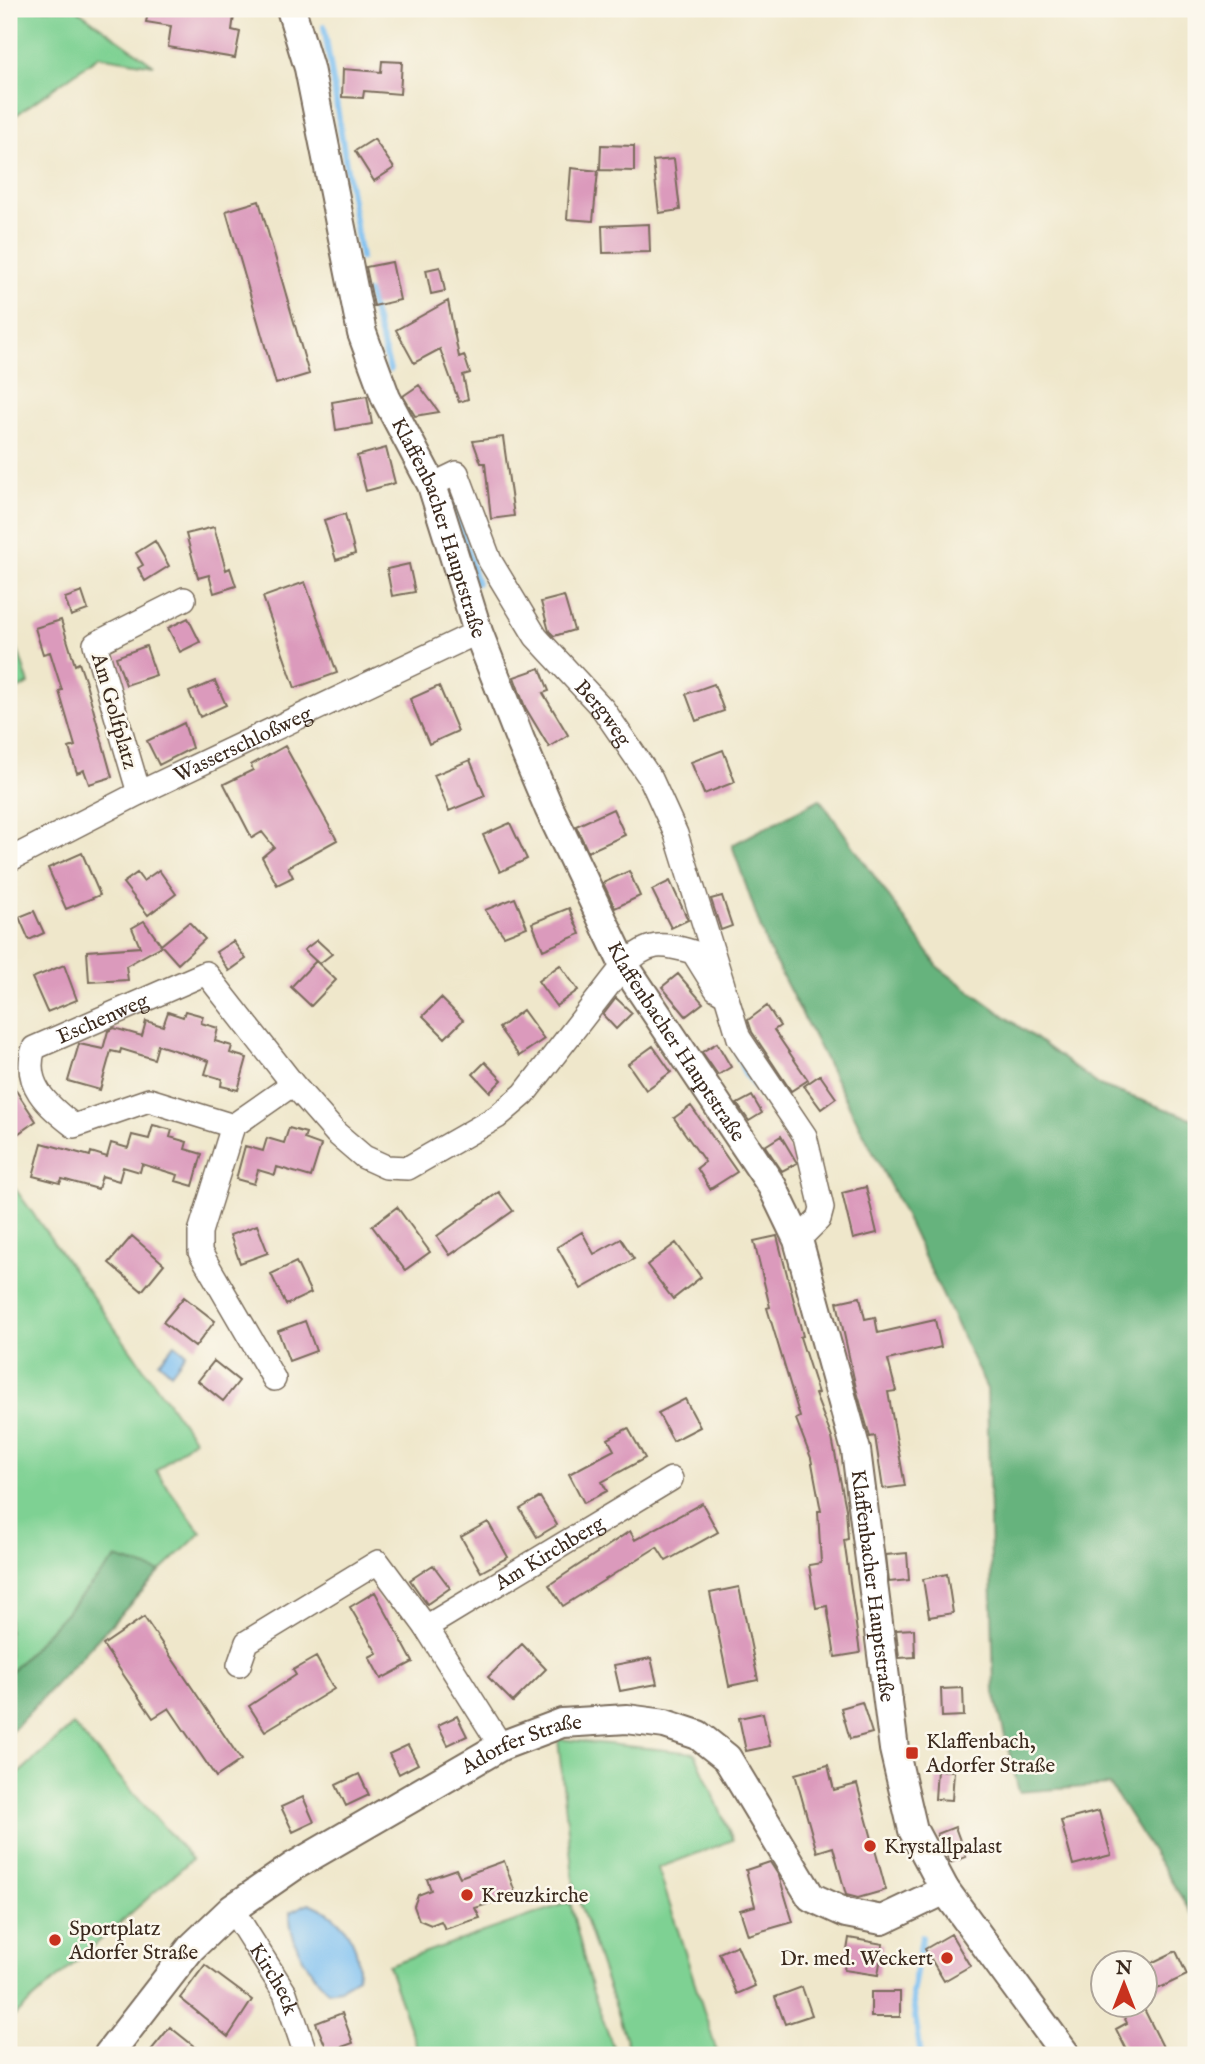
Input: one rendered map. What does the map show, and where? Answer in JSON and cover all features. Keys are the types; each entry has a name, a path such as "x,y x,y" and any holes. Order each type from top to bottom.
{"street":[{"name":"Klaffenbacher Hauptstraße","path":"291,9 309,68 362,333 386,398 432,485 478,632 549,808 631,958 767,1179 798,1240 856,1450 894,1749 913,1830 945,1890 1066,2055"},
{"name":"Bergweg","path":"432,485 457,473 490,561 536,637 603,709 651,779 676,834 739,1038 805,1136 822,1208 819,1219 798,1240"},
{"name":"Am Golfplatz","path":"139,793 95,644 184,599"},
{"name":"Wasserschloßweg","path":"9,860 139,793 478,632"},
{"name":"Bergweg","path":"631,958 663,944 692,952 716,989 726,995"},
{"name":"Eschenweg","path":"233,1126 149,1100 74,1126 43,1101 28,1065 34,1048 206,972 293,1084 336,1133 364,1157 386,1167 408,1168 497,1117 524,1094 631,958"},
{"path":"274,1379 200,1252 200,1232 233,1126 293,1084"},
{"name":"Am Kirchberg","path":"426,1627 671,1479"},
{"path":"239,1665 247,1642 378,1562 426,1627 501,1746"},
{"name":"Adorfer Straße","path":"108,2055 191,1948 232,1909 304,1860 501,1746 562,1723 626,1719 665,1724 698,1735 727,1758 811,1897 846,1913 882,1920 945,1890"},
{"name":"Kircheck","path":"232,1909 285,1993 306,2055"}],"green space":[{"path":"9,9 76,9 154,65 99,56 9,120"},
{"path":"9,623 29,684 9,693"},
{"path":"820,799 939,968 1099,1085 1196,1120 1196,1920 1110,1785 1019,1792 994,1692 987,1389 895,1195 767,946 732,845"},
{"path":"9,1180 194,1439 156,1471 201,1533 160,1572 9,1734"},
{"path":"116,1558 160,1572 9,1734 9,1674"},
{"name":"Sportplatz Adorfer Straße","path":"73,1725 192,1859 9,2021 9,1782"},
{"path":"558,1739 695,1753 733,1840 658,1868 718,2055 631,2055 574,1886"},
{"path":"570,1902 591,1987 616,2055 419,2055 388,1965"}],"water":[{"path":"175,1344 186,1353 171,1373 159,1362"},
{"path":"309,1903 340,1923 357,1953 357,1977 340,1989 328,1991 306,1964 296,1944 290,1912"}],"building":[{"path":"149,9 235,9 232,30 240,32 235,58 168,47 171,26 146,22"},
{"path":"382,61 402,62 400,94 364,91 363,98 342,97 343,69 381,72"},
{"path":"374,139 394,168 374,181 355,151"},
{"path":"601,145 634,146 634,171 600,170"},
{"path":"674,159 680,210 659,213 653,161"},
{"path":"571,168 598,171 593,221 567,219"},
{"path":"259,201 309,374 276,384 226,211"},
{"path":"649,224 650,252 603,253 602,226"},
{"path":"392,262 400,300 374,306 366,267"},
{"path":"440,267 445,291 431,294 426,270"},
{"path":"448,301 459,357 464,355 470,373 463,375 468,399 459,402 440,349 414,363 396,330"},
{"path":"419,385 439,412 415,416 403,396"},
{"path":"367,396 372,424 336,430 332,402"},
{"path":"503,437 514,516 491,519 485,463 481,463 473,441"},
{"path":"386,448 395,483 366,491 357,456"},
{"path":"345,514 355,554 336,560 324,520"},
{"path":"214,527 226,570 230,568 236,586 214,593 209,575 198,578 186,534"},
{"path":"155,541 169,566 145,581 138,568 143,565 136,553"},
{"path":"409,564 415,592 392,596 387,569"},
{"path":"305,582 337,673 295,688 263,597"},
{"path":"82,592 88,610 71,616 65,598"},
{"path":"564,596 574,630 554,636 549,631 541,602"},
{"path":"188,618 200,642 180,652 168,628"},
{"path":"61,620 75,665 79,663 86,683 112,777 89,784 84,770 77,773 69,748 75,746 59,691 62,690 50,652 43,654 35,628"},
{"path":"146,646 156,675 126,685 116,657"},
{"path":"540,668 549,691 543,693 568,735 549,747 525,707 514,677"},
{"path":"215,681 226,705 200,717 189,692"},
{"path":"714,684 724,711 696,721 686,694"},
{"path":"439,686 458,731 429,744 410,699"},
{"path":"184,723 192,748 159,765 147,741"},
{"path":"285,746 337,840 288,867 293,877 277,885 262,857 274,847 262,832 252,838 224,784 253,770 251,765"},
{"path":"723,750 735,782 704,794 691,762"},
{"path":"470,760 485,796 449,811 434,775"},
{"path":"613,809 625,835 588,852 576,826"},
{"path":"510,823 527,859 500,872 483,835"},
{"path":"82,853 100,895 66,909 48,868"},
{"path":"159,870 176,894 148,915 123,883 137,873 143,881"},
{"path":"629,871 640,896 615,908 603,883"},
{"path":"670,881 688,920 671,928 652,890"},
{"path":"722,896 732,926 721,930 711,899"},
{"path":"515,898 527,927 504,936 485,910"},
{"path":"569,908 580,934 543,950 532,923"},
{"path":"34,911 44,933 29,940 19,917"},
{"path":"144,921 161,945 189,922 205,939 178,964 162,946 126,966 128,980 89,982 87,951 140,947 132,928"},
{"path":"317,940 332,954 319,964 304,950"},
{"path":"233,941 246,959 229,971 216,952"},
{"path":"316,961 336,980 311,1006 291,987"},
{"path":"64,965 77,1000 47,1012 32,978"},
{"path":"560,965 578,990 556,1006 538,981"},
{"path":"678,974 703,1003 686,1016 662,987"},
{"path":"441,998 463,1020 445,1038 423,1016"},
{"path":"616,998 632,1013 616,1029 603,1015"},
{"path":"767,1006 780,1026 774,1030 808,1080 791,1091 752,1032 748,1020"},
{"path":"523,1010 544,1039 519,1056 499,1028"},
{"path":"185,1011 203,1016 201,1023 218,1028 215,1041 232,1046 230,1053 247,1058 238,1090 221,1086 222,1079 205,1074 209,1061 158,1045 154,1059 121,1049 120,1053 111,1051 100,1090 68,1081 79,1044 103,1049 108,1031 114,1028 142,1036 146,1021 163,1026 168,1012 183,1017"},
{"path":"717,1043 731,1067 718,1075 702,1052"},
{"path":"653,1046 671,1072 646,1090 628,1064"},
{"path":"485,1062 502,1080 490,1092 473,1074"},
{"path":"820,1075 836,1098 821,1109 804,1086"},
{"path":"9,1080 36,1121 9,1140"},
{"path":"752,1096 762,1113 749,1121 737,1104"},
{"path":"691,1106 737,1172 710,1189 697,1168 705,1162 674,1118"},
{"path":"153,1125 172,1130 170,1137 187,1142 185,1149 202,1154 193,1186 176,1181 178,1175 142,1164 140,1172 123,1167 119,1181 102,1176 98,1189 62,1179 60,1183 33,1176 42,1143 90,1156 91,1152 107,1157 111,1143 128,1148 132,1135 149,1139"},
{"path":"289,1128 306,1133 304,1139 321,1145 311,1177 277,1167 275,1175 258,1170 254,1184 236,1179 245,1146 263,1151 267,1138 284,1143"},
{"path":"781,1136 797,1163 782,1171 765,1146"},
{"path":"866,1187 877,1233 853,1239 842,1193"},
{"path":"499,1192 513,1211 450,1255 437,1236"},
{"path":"397,1207 430,1252 405,1270 372,1226"},
{"path":"257,1225 268,1253 240,1263 230,1235"},
{"path":"582,1232 594,1254 621,1239 634,1259 581,1289 557,1247"},
{"path":"132,1236 164,1264 142,1291 109,1263"},
{"path":"777,1236 803,1336 800,1337 818,1393 815,1394 832,1438 846,1509 848,1539 844,1540 860,1653 835,1657 827,1606 816,1608 809,1565 821,1563 818,1511 821,1511 811,1458 796,1419 800,1417 767,1308 770,1307 754,1241"},
{"path":"676,1243 701,1277 673,1299 647,1265"},
{"path":"296,1262 311,1293 286,1305 271,1274"},
{"path":"184,1297 215,1321 195,1347 163,1322"},
{"path":"860,1297 865,1319 875,1317 878,1333 935,1320 941,1347 888,1360 896,1391 888,1392 905,1486 883,1489 875,1436 870,1437 856,1388 837,1302"},
{"path":"305,1321 316,1351 289,1361 278,1331"},
{"path":"214,1361 239,1381 223,1401 198,1381"},
{"path":"685,1399 700,1427 673,1441 658,1413"},
{"path":"628,1428 645,1458 602,1482 607,1491 584,1503 569,1474 614,1450 608,1439"},
{"path":"540,1497 557,1525 537,1537 520,1509"},
{"path":"702,1503 718,1532 666,1561 657,1547 563,1606 549,1585 630,1531 635,1540"},
{"path":"488,1522 508,1557 481,1572 461,1537"},
{"path":"907,1553 909,1580 889,1582 886,1555"},
{"path":"433,1565 450,1588 427,1604 410,1580"},
{"path":"947,1574 953,1613 929,1617 923,1579"},
{"path":"739,1587 758,1680 729,1686 710,1593"},
{"path":"375,1592 413,1662 381,1679 369,1657 377,1653 350,1607"},
{"path":"144,1617 241,1760 216,1777 169,1708 153,1718 103,1645"},
{"path":"914,1629 915,1657 899,1658 896,1630"},
{"path":"522,1644 546,1669 513,1702 488,1677"},
{"path":"316,1657 334,1689 265,1731 249,1706 296,1675 293,1670"},
{"path":"651,1658 657,1684 620,1691 614,1665"},
{"path":"963,1688 964,1716 942,1717 941,1689"},
{"path":"862,1702 872,1733 850,1739 841,1708"},
{"path":"763,1713 770,1746 746,1751 739,1718"},
{"path":"457,1716 467,1736 448,1745 438,1725"},
{"path":"408,1745 418,1764 399,1774 389,1754"},
{"path":"828,1765 834,1790 857,1784 886,1890 858,1898 846,1895 833,1847 817,1852 795,1774"},
{"path":"937,1770 954,1771 952,1800 935,1799"},
{"path":"359,1774 369,1795 346,1806 336,1785"},
{"path":"303,1797 314,1822 293,1832 281,1807"},
{"path":"1099,1811 1111,1855 1073,1865 1061,1821"},
{"path":"955,1827 966,1857 950,1863 937,1834"},
{"name":"Kreuzkirche","path":"504,1861 516,1895 475,1908 480,1918 445,1929 441,1921 431,1925 419,1920 414,1906 418,1895 431,1890 427,1879 456,1869 460,1877"},
{"path":"770,1862 779,1876 793,1922 748,1935 740,1910 755,1906 746,1870"},
{"name":"Dr. med. Weckert","path":"951,1934 970,1966 944,1981 925,1949"},
{"path":"849,1938 883,1944 878,1975 844,1970"},
{"path":"737,1945 755,1986 737,1994 719,1953"},
{"path":"1176,1951 1187,1975 1160,1988 1160,1959"},
{"path":"205,1965 252,2000 228,2037 180,1998"},
{"path":"802,1987 812,2015 785,2024 775,1997"},
{"path":"871,1992 900,1992 900,2017 871,2017"},
{"path":"342,2013 353,2043 328,2052 316,2023"},
{"path":"1124,2018 1148,2018 1167,2055 1129,2055 1116,2029 1127,2023"},
{"path":"170,2027 205,2055 147,2055"}],"waterway":[{"path":"324,26 361,258"},
{"path":"368,293 390,370"},
{"path":"450,489 477,583"},
{"path":"737,1054 745,1074 777,1115"},
{"path":"785,1127 799,1150"},
{"path":"921,2055 912,1995 922,1937"}],"place":[{"name":"Klaffenbach, Adorfer Straße","path":"912,1753"},
{"name":"Krystallpalast","path":"870,1846"},
{"name":"Kreuzkirche","path":"467,1895"},
{"name":"Sportplatz Adorfer Straße","path":"55,1940"},
{"name":"Dr. med. Weckert","path":"947,1958"}]}
